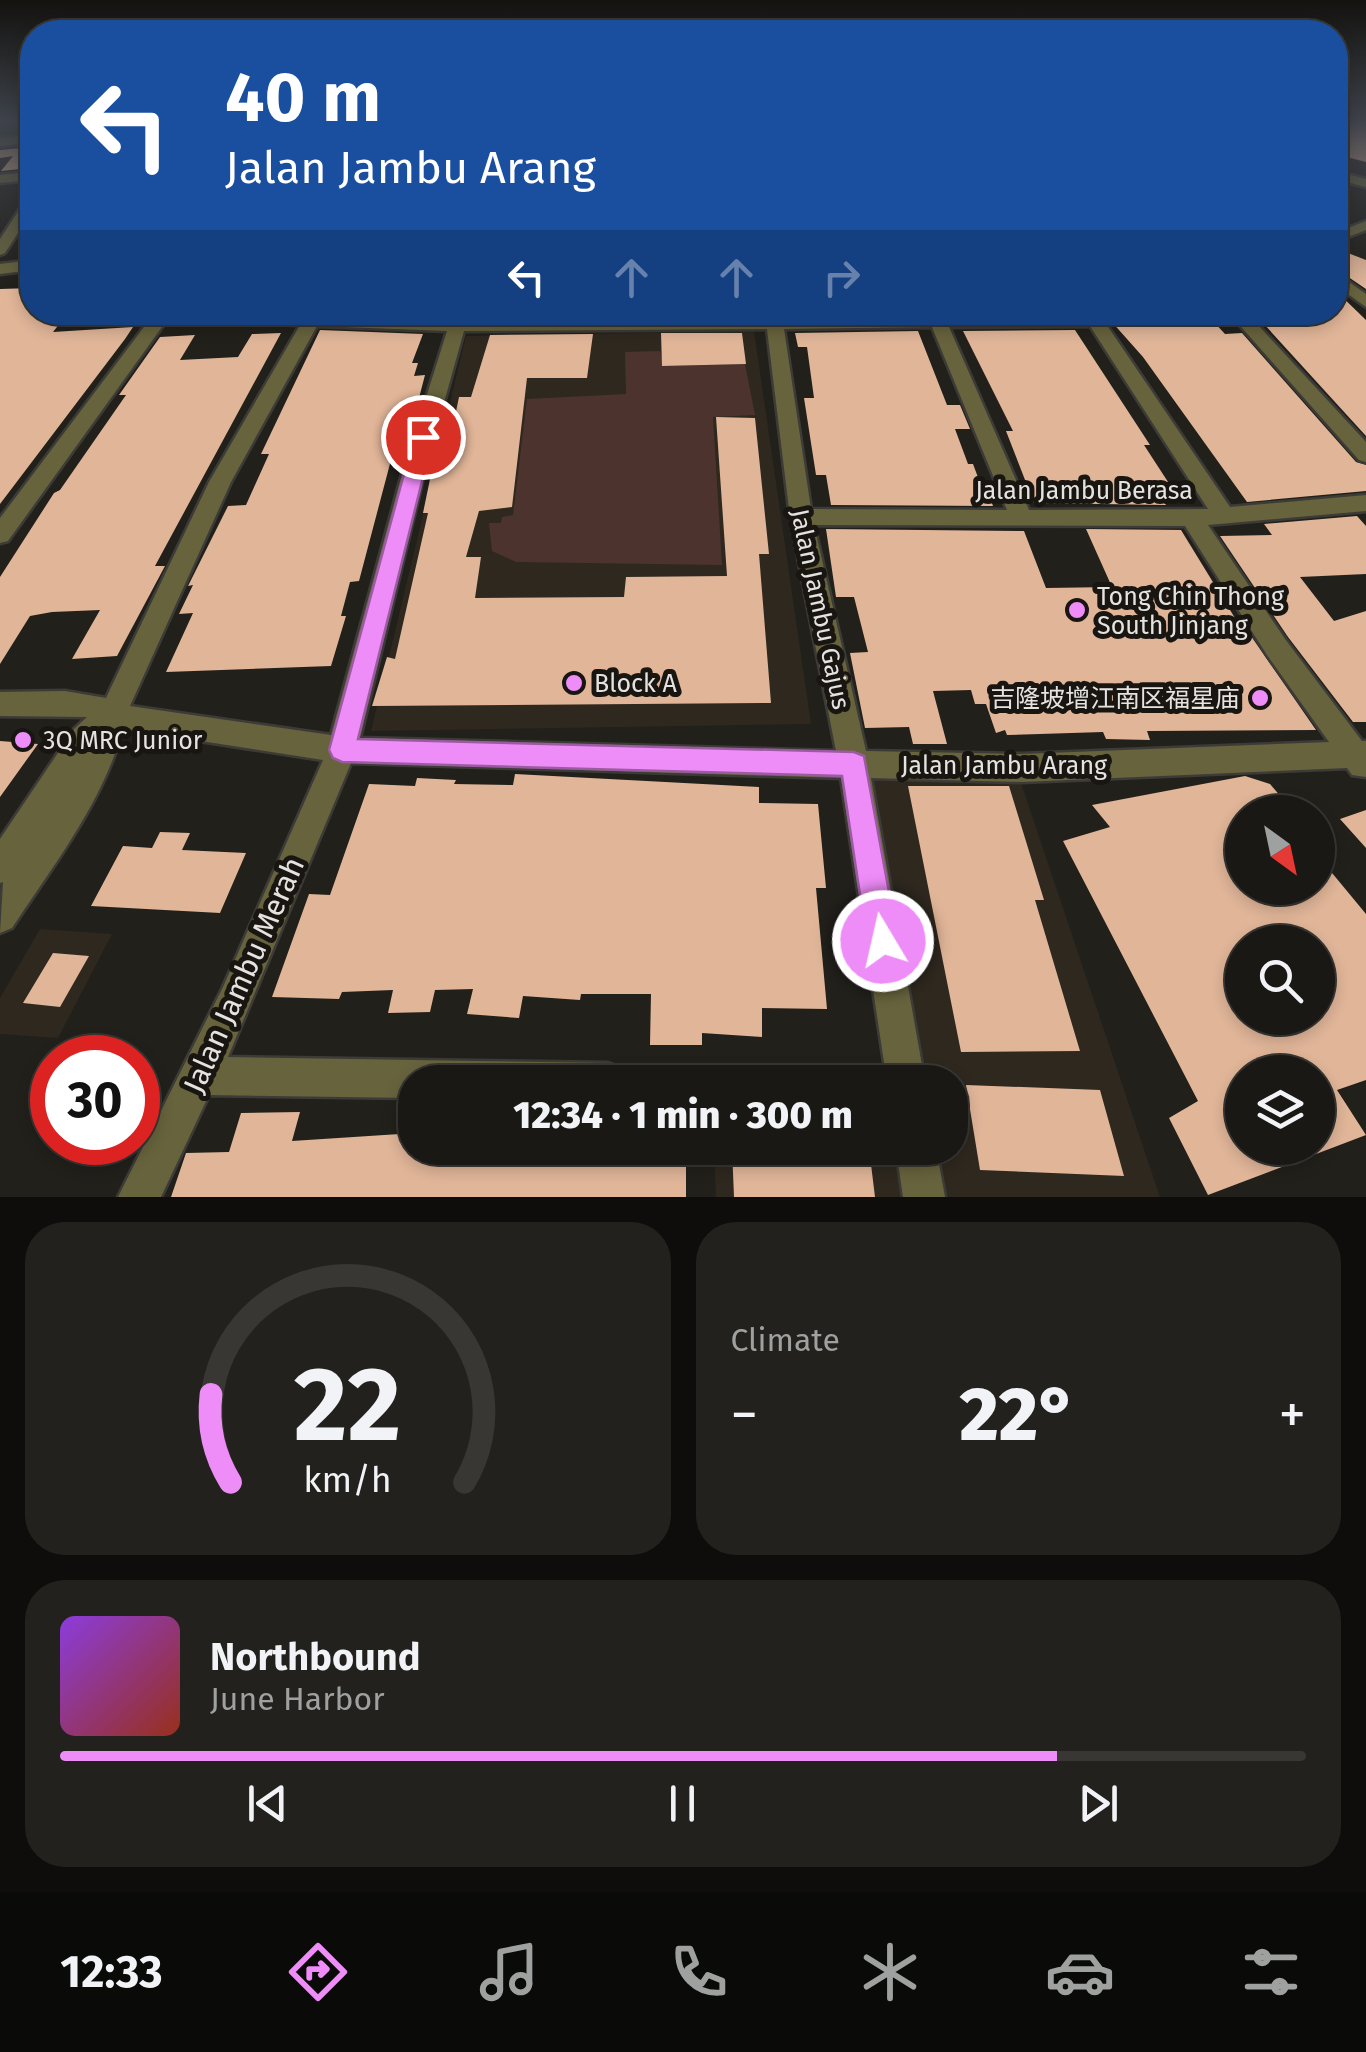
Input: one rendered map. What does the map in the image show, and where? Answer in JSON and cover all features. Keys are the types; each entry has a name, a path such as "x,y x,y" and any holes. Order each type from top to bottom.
{"street":[{"path":"0,250 20,221"},
{"path":"0,535 154,325"},
{"path":"0,916 63,818 109,736 114,711 220,482 309,325"},
{"name":"Jalan Jambu Merah","path":"139,1197 200,1076 342,750 455,325"},
{"name":"Jalan Jambu Gajus","path":"775,325 801,517 854,764 903,1065"},
{"path":"939,325 1021,518"},
{"path":"1098,325 1225,517"},
{"path":"1248,325 1366,455"},
{"name":"Jalan Jambu Berasa","path":"801,517 1192,518 1366,503"},
{"path":"1192,518 1362,760"},
{"name":"Jalan Jambu Arang","path":"0,704 53,702 114,711 127,718 342,750 1022,768 1362,760"},
{"path":"0,868 84,738 114,711"},
{"path":"200,1076 398,1079"},
{"path":"919,1165 924,1197"}],"shaded area":[{"path":"754,331 811,724 371,731 466,336"},
{"path":"660,351 664,366 745,364 755,415 713,417 722,565 516,562 492,551 489,523 501,523 502,517 513,515 527,399 626,394 625,352"},
{"path":"865,774 1019,777 1160,1197 716,1197 715,1165 968,1165 968,1065 915,1065"},
{"path":"40,929 112,934 60,1035 0,1034 0,998"}],"building":[{"path":"1348,253 1366,260 1366,289 1348,277"},
{"path":"20,288 20,325 59,325 53,332 133,327 0,504 0,289"},
{"path":"1348,303 1366,320 1366,436 1265,325 1348,325"},
{"path":"1115,325 1217,325 1225,334 1242,333 1356,462 1366,465 1366,491 1247,502 1143,357"},
{"path":"320,330 423,334 412,363 418,363 414,376 425,375 403,459 391,460 359,581 350,582 341,616 346,616 331,666 166,672 193,613 179,614 193,585 188,586 228,506 246,505 269,454 261,454"},
{"path":"1075,330 1150,445 1144,445 1170,485 1158,493 1166,505 1034,503 1006,431 1013,431 963,331"},
{"path":"918,331 947,405 960,405 970,429 955,429 968,464 973,464 979,480 984,480 993,506 831,505 826,475 816,475 804,398 814,398 807,347 798,347 795,333"},
{"path":"281,333 155,566 165,566 117,656 72,659 100,610 52,612 30,616 0,664 0,577 54,493 60,490 126,395 119,395 160,337 195,335 180,360 238,357 252,334"},
{"path":"661,333 742,333 746,364 662,366"},
{"path":"593,334 587,378 527,378 512,507 479,511 466,557 481,557 475,598 624,597 626,577 727,576 716,417 755,418 769,554 759,554 771,703 372,706 387,657 395,659 428,513 423,513 441,426 453,426 459,397 471,397 490,335"},
{"path":"1357,516 1366,526 1366,574 1300,577 1334,621 1366,611 1366,722 1353,722 1288,637 1220,536 1272,535 1264,524"},
{"path":"826,529 1024,531 1046,588 1112,587 1086,529 1181,530 1238,623 1242,623 1316,730 1147,731 1150,740 1106,739 1103,732 1007,735 1005,730 996,733 986,704 975,704 971,690 933,691 947,744 913,744 909,727 865,728 850,653 868,652 854,597 836,597"},
{"path":"0,741 38,744 0,797"},
{"path":"515,774 759,787 759,803 818,804 826,888 816,888 827,1009 762,1008 762,1037 702,1033 702,1045 650,1045 651,994 581,994 580,1000 523,996 519,1018 467,1014 473,989 435,990 430,1012 388,1013 393,990 342,992 339,999 272,997 309,894 330,895 369,784 415,786 417,778 456,780 454,784 513,785"},
{"path":"1245,776 1270,784 1279,795 1225,795 1225,905 1335,905 1335,877 1366,914 1366,1080 1337,1090 1366,1135 1335,1147 1335,1055 1225,1055 1225,1165 1287,1165 1208,1195 1169,1118 1198,1101 1063,841 1110,827 1092,805"},
{"path":"908,786 1009,786 1044,900 1035,900 1080,1051 961,1052"},
{"path":"1366,810 1366,848 1340,819"},
{"path":"160,832 190,833 182,850 246,853 220,913 91,906 123,846 152,848"},
{"path":"53,953 89,956 60,1007 23,1003"},
{"path":"968,1085 1100,1090 1124,1176 980,1170"},
{"path":"300,1112 292,1141 398,1134 398,1165 686,1165 686,1197 171,1197 186,1153 229,1152 241,1113"},
{"path":"733,1165 871,1165 875,1197 734,1197"}],"place":[{"name":"Tong Chin Thong South Jinjang","path":"1077,610"},
{"name":"Block A","path":"574,683"},
{"name":"吉隆坡增江南区福星庙","path":"1260,698"},
{"name":"3Q MRC Junior","path":"23,740"}],"route":[{"path":"423,437 342,750 854,764 883,941"}]}
